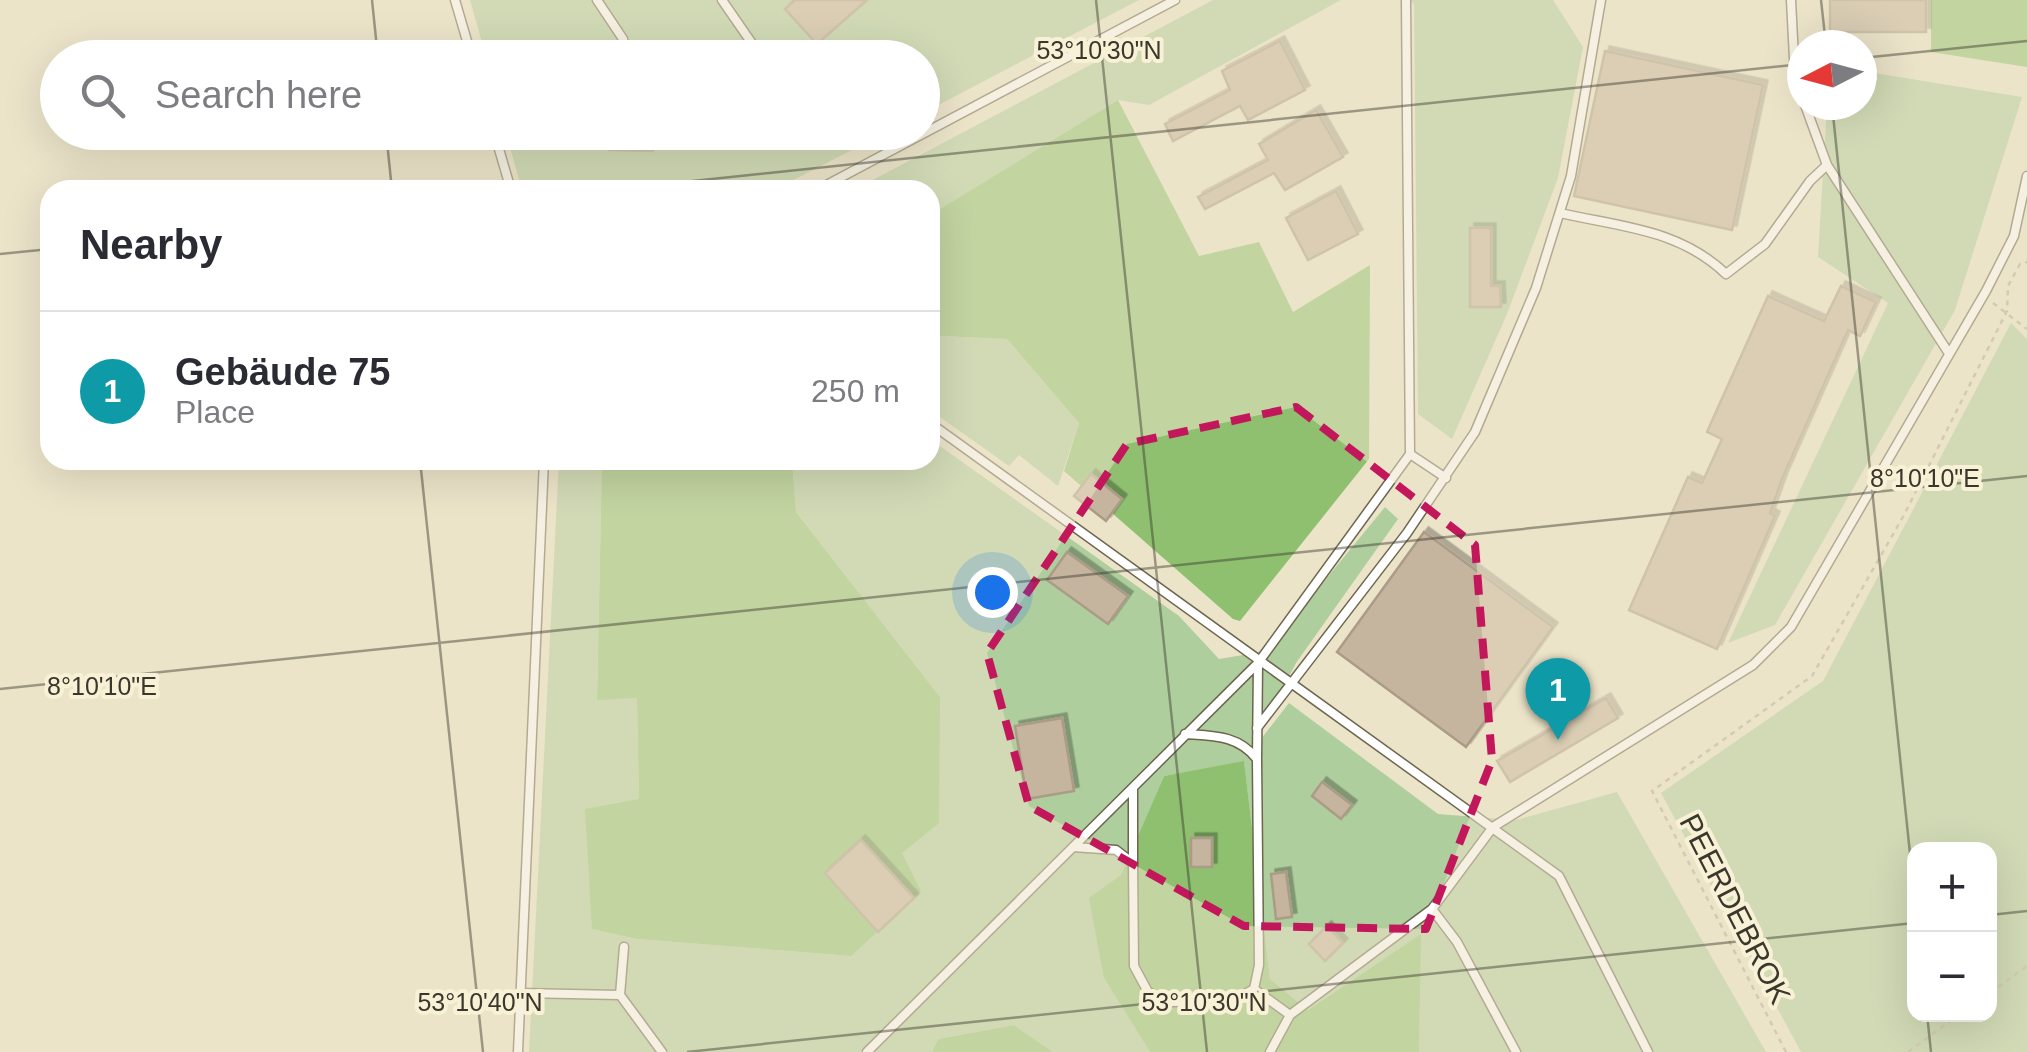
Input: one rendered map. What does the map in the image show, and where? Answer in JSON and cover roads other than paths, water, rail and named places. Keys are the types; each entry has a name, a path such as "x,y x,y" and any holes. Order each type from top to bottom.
{"lane":[{"path":"455,0 467,40"},
{"path":"597,0 623,39"},
{"path":"722,0 749,40"},
{"path":"940,125 1176,0"},
{"path":"867,1052 1258,663 1410,454 1406,0"},
{"path":"1257,728 1293,686 1446,478 1482,414 1536,288 1560,213 1575,158 1601,0"},
{"path":"1791,0 1793,30"},
{"path":"1810,120 1827,165 1948,352"},
{"path":"499,150 508,180"},
{"path":"835,180 892,150"},
{"path":"1560,213 1681,240 1701,250 1726,274 1765,244 1810,181 1827,165"},
{"path":"1270,1052 1290,1015 1432,909 1493,827 1753,666 1791,627 1986,291 2014,236 2027,176"},
{"path":"940,430 1258,663 1559,876 1648,1052"},
{"path":"1410,454 1446,478"},
{"path":"518,1052 544,470"},
{"path":"1254,989 1259,966 1258,663"},
{"path":"1185,734 1228,737 1246,746 1256,759"},
{"path":"1133,788 1134,966 1148,992 1170,1002 1232,1000 1254,989"},
{"path":"1072,847 1116,850 1134,864"},
{"path":"1432,909 1457,942 1516,1052"},
{"path":"624,947 620,995 662,1052"},
{"path":"1254,989 1290,1015"},
{"path":"521,993 620,995"}],"place":[{"name":"Gebäude 75","path":"1558,740"}]}
